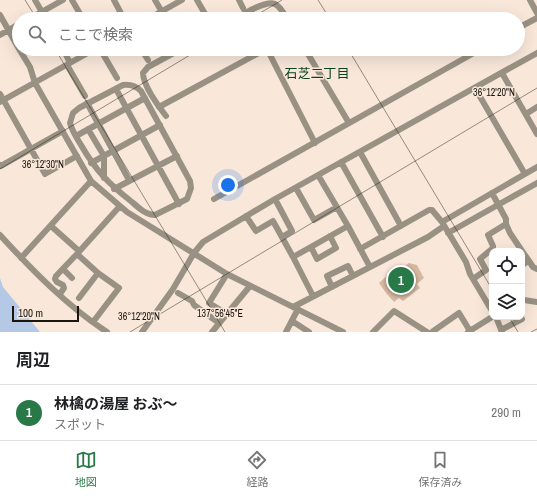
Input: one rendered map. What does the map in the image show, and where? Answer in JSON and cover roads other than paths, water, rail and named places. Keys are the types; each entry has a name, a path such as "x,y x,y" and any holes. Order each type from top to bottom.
{"street":[{"path":"35,0 42,12 63,0"},
{"path":"72,0 79,12"},
{"path":"114,0 120,12"},
{"path":"155,0 162,11 182,0"},
{"path":"197,0 204,12"},
{"path":"239,0 244,10 275,3 282,12"},
{"path":"530,0 537,12"},
{"path":"0,15 12,37"},
{"path":"525,24 537,18"},
{"path":"0,35 12,28"},
{"path":"142,332 173,289 194,253 203,242 275,199 537,53"},
{"path":"23,56 30,67 35,83 91,181 120,206 127,212 227,274 344,332"},
{"path":"65,56 85,96"},
{"path":"77,156 45,174 1,99 35,83 82,56"},
{"path":"104,56 117,78"},
{"path":"145,56 148,60"},
{"path":"166,116 159,107 145,82 143,73 148,67 168,56"},
{"path":"159,107 253,56"},
{"path":"270,56 315,142"},
{"path":"309,56 349,123"},
{"path":"214,199 469,56"},
{"path":"502,73 537,134"},
{"path":"123,85 132,85 139,89 190,181 191,188 187,199 156,216 145,213 114,189 92,163 71,128 70,118 73,113 116,89 123,85"},
{"path":"475,88 524,174"},
{"path":"116,89 179,204"},
{"path":"76,136 145,98"},
{"path":"87,104 129,180"},
{"path":"526,114 537,107"},
{"path":"92,163 160,125"},
{"path":"88,129 104,156 104,178"},
{"path":"0,165 1,166 63,131"},
{"path":"360,152 401,226"},
{"path":"114,189 176,156"},
{"path":"341,162 383,237"},
{"path":"286,332 292,321 296,308 313,296 428,237 443,224 537,167"},
{"path":"318,175 370,267"},
{"path":"21,258 91,181"},
{"path":"448,233 537,182"},
{"path":"296,188 314,220 337,208"},
{"path":"492,193 506,219 506,224 520,248"},
{"path":"275,199 292,231 282,237"},
{"path":"60,294 64,288 63,285 55,279 56,276 120,206"},
{"path":"360,249 429,210 432,210 443,224 466,262 473,279 489,306"},
{"path":"246,216 256,231 273,221 313,296"},
{"path":"473,279 486,270 480,259 493,248 488,235 506,224"},
{"path":"51,226 98,273 119,288 93,322"},
{"path":"293,256 348,226"},
{"path":"0,235 21,258 60,294 107,332"},
{"path":"310,247 317,258 336,248 330,236"},
{"path":"525,255 533,267 537,269"},
{"path":"525,263 529,261"},
{"path":"332,287 327,276 348,266 353,276"},
{"path":"63,269 72,278"},
{"path":"79,298 98,273"},
{"path":"227,274 209,303 227,314"},
{"path":"212,332 250,286"},
{"path":"178,293 192,301 194,305 218,323"},
{"path":"525,300 537,302"},
{"path":"373,332 394,311 427,332"},
{"path":"432,332 459,313 469,331 489,319"},
{"path":"497,320 501,331 520,320"},
{"path":"292,321 309,332"}],"water":[{"path":"0,278 3,287 40,332 0,332"}],"place":[{"name":"林檎の湯屋 おぶ～","path":"401,280"}],"district":[{"name":"石芝二丁目","path":"317,73"}]}
